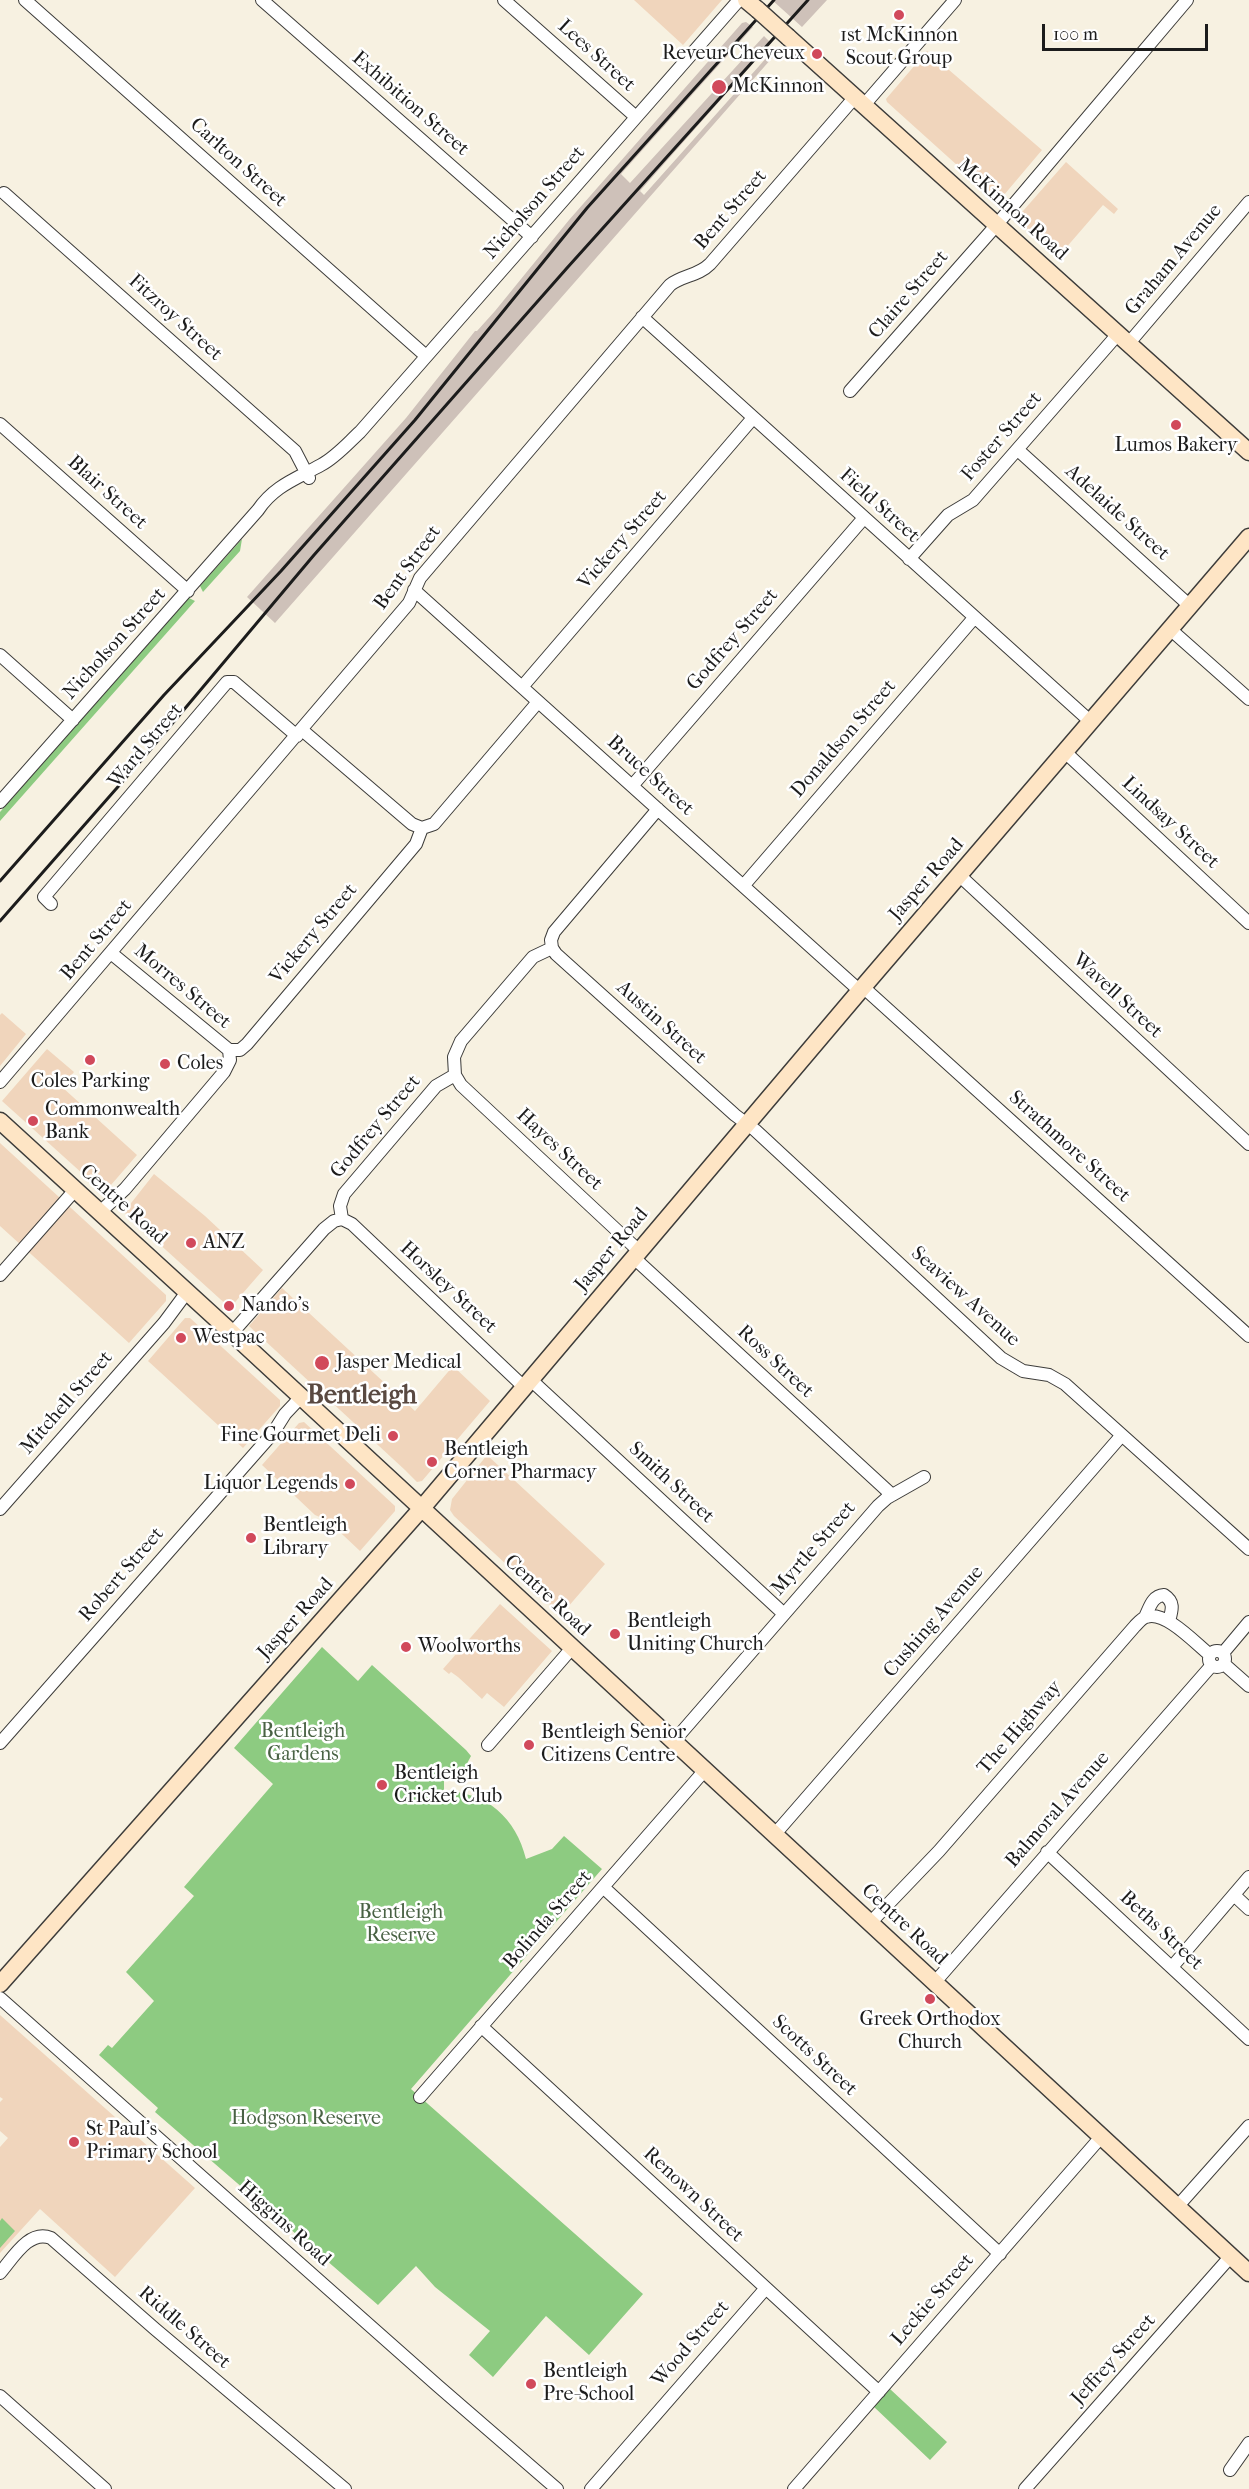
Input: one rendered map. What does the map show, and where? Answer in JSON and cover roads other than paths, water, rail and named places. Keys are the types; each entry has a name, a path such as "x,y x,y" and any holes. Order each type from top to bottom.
{"main road":[{"name":"McKinnon Road","path":"752,5 1249,452"},
{"name":"Jasper Road","path":"0,1984 422,1508 746,1124 1249,537"},
{"name":"Centre Road","path":"0,1122 304,1399 1249,2273"}],"street":[{"name":"Carlton Street","path":"25,0 426,356"},
{"name":"Exhibition Street","path":"262,0 532,237"},
{"name":"Lees Street","path":"504,0 636,117"},
{"name":"Nicholson Street","path":"0,802 258,510 308,475 331,467 351,446 360,432 426,356 739,0"},
{"name":"Bent Street","path":"1,1082 409,603 420,578 642,317 674,282 698,274 710,264 955,0"},
{"name":"Claire Street","path":"850,391 997,224 1187,0"},
{"name":"Fitzroy Street","path":"4,193 296,451 308,475"},
{"name":"Graham Avenue","path":"1123,339 1249,202"},
{"name":"Field Street","path":"642,317 863,519 1091,722"},
{"name":"Foster Street","path":"909,559 948,515 973,500 1123,339"},
{"name":"Vickery Street","path":"522,687 753,418"},
{"name":"Blair Street","path":"0,424 188,591"},
{"name":"Adelaide Street","path":"1018,450 1190,606"},
{"name":"Godfrey Street","path":"632,786 863,519"},
{"name":"Bruce Street","path":"414,590 862,989"},
{"name":"Donaldson Street","path":"744,885 974,618"},
{"path":"1170,629 1249,699"},
{"path":"0,655 73,720"},
{"name":"Ward Street","path":"51,903 44,897 227,681 234,682 412,824 422,828"},
{"name":"Vickery Street","path":"229,1050 240,1050 247,1044 416,844 422,828 435,824 538,702"},
{"name":"Lindsay Street","path":"1065,752 1249,923"},
{"path":"455,1075 454,1057 461,1041 533,957 552,948 551,940 554,932 658,809"},
{"name":"Wavell Street","path":"959,875 1249,1144"},
{"name":"Austin Street","path":"552,948 555,954 746,1124"},
{"name":"Morres Street","path":"111,953 229,1050"},
{"name":"Strathmore Street","path":"862,989 1249,1336"},
{"path":"103,1215 224,1071 230,1060 229,1050"},
{"name":"Godfrey Street","path":"342,1219 340,1206 344,1194 436,1086 455,1075"},
{"name":"Hayes Street","path":"455,1075 461,1085 636,1254"},
{"name":"Seaview Avenue","path":"746,1124 1001,1359 1023,1371 1049,1375 1065,1384 1249,1549"},
{"path":"0,1275 75,1190"},
{"path":"232,1333 324,1228 342,1219"},
{"name":"Horsley Street","path":"342,1219 352,1224 528,1384"},
{"name":"Ross Street","path":"636,1254 892,1495"},
{"name":"Mitchell Street","path":"0,1509 190,1294"},
{"name":"Smith Street","path":"528,1384 784,1614"},
{"name":"Robert Street","path":"0,1743 304,1399"},
{"name":"Cushing Avenue","path":"774,1834 1122,1435"},
{"name":"Myrtle Street","path":"674,1741 878,1506 892,1495 924,1477"},
{"name":"The Highway","path":"871,1922 939,1851 1145,1617 1152,1601 1158,1595 1164,1595 1170,1599 1173,1607 1169,1621"},
{"path":"1145,1617 1158,1616 1169,1621 1249,1686"},
{"name":"Balmoral Avenue","path":"935,1982 1249,1622"},
{"path":"488,1745 572,1648"},
{"name":"Bolinda Street","path":"420,2097 705,1770"},
{"name":"Beths Street","path":"1047,1852 1249,2039"},
{"path":"1172,1967 1249,1877"},
{"name":"Scotts Street","path":"603,1887 1000,2253"},
{"path":"1234,1895 1249,1909"},
{"name":"Higgins Road","path":"0,1998 503,2444 557,2489"},
{"name":"Renown Street","path":"481,2026 879,2392"},
{"path":"1177,2207 1249,2126"},
{"name":"Leckie Street","path":"794,2489 1101,2137"},
{"name":"Riddle Street","path":"0,2273 32,2238 43,2235 51,2238 345,2489"},
{"name":"Jeffrey Street","path":"1028,2488 1231,2256"},
{"name":"Wood Street","path":"585,2489 595,2484 766,2288"},
{"path":"0,2396 105,2489"},
{"path":"1230,2470 1249,2443"},
{"name":"Higgins Road","path":"544,2476 566,2489"}],"railway":[{"path":"0,881 164,695 281,571 415,420 587,208 774,0"},
{"path":"0,921 145,756 314,555 567,268 808,0"}],"place":[{"name":"1st McKinnon Scout Group","path":"899,15"},
{"name":"Reveur Cheveux","path":"817,54"},
{"name":"McKinnon","path":"719,87"},
{"name":"Lumos Bakery","path":"1176,425"},
{"name":"Coles Parking","path":"90,1060"},
{"name":"Coles","path":"165,1064"},
{"name":"Commonwealth Bank","path":"33,1121"},
{"name":"ANZ","path":"191,1243"},
{"name":"Nando's","path":"229,1306"},
{"name":"Westpac","path":"181,1338"},
{"name":"Jasper Medical","path":"322,1363"},
{"name":"Fine Gourmet Deli","path":"393,1436"},
{"name":"Bentleigh Corner Pharmacy","path":"432,1462"},
{"name":"Liquor Legends","path":"350,1484"},
{"name":"Bentleigh Library","path":"251,1538"},
{"name":"Bentleigh Uniting Church","path":"615,1634"},
{"name":"Woolworths","path":"406,1647"},
{"name":"Bentleigh Senior Citizens Centre","path":"529,1745"},
{"name":"Bentleigh Cricket Club","path":"382,1785"},
{"name":"Greek Orthodox Church","path":"930,1999"},
{"name":"St Paul's Primary School","path":"74,2142"},
{"name":"Bentleigh Pre-School","path":"531,2384"}],"district":[{"name":"Bentleigh","path":"362,1397"}],"park label":[{"name":"Bentleigh Gardens","path":"303,1744"},
{"name":"Bentleigh Reserve","path":"401,1924"},
{"name":"Hodgson Reserve","path":"306,2119"}]}
